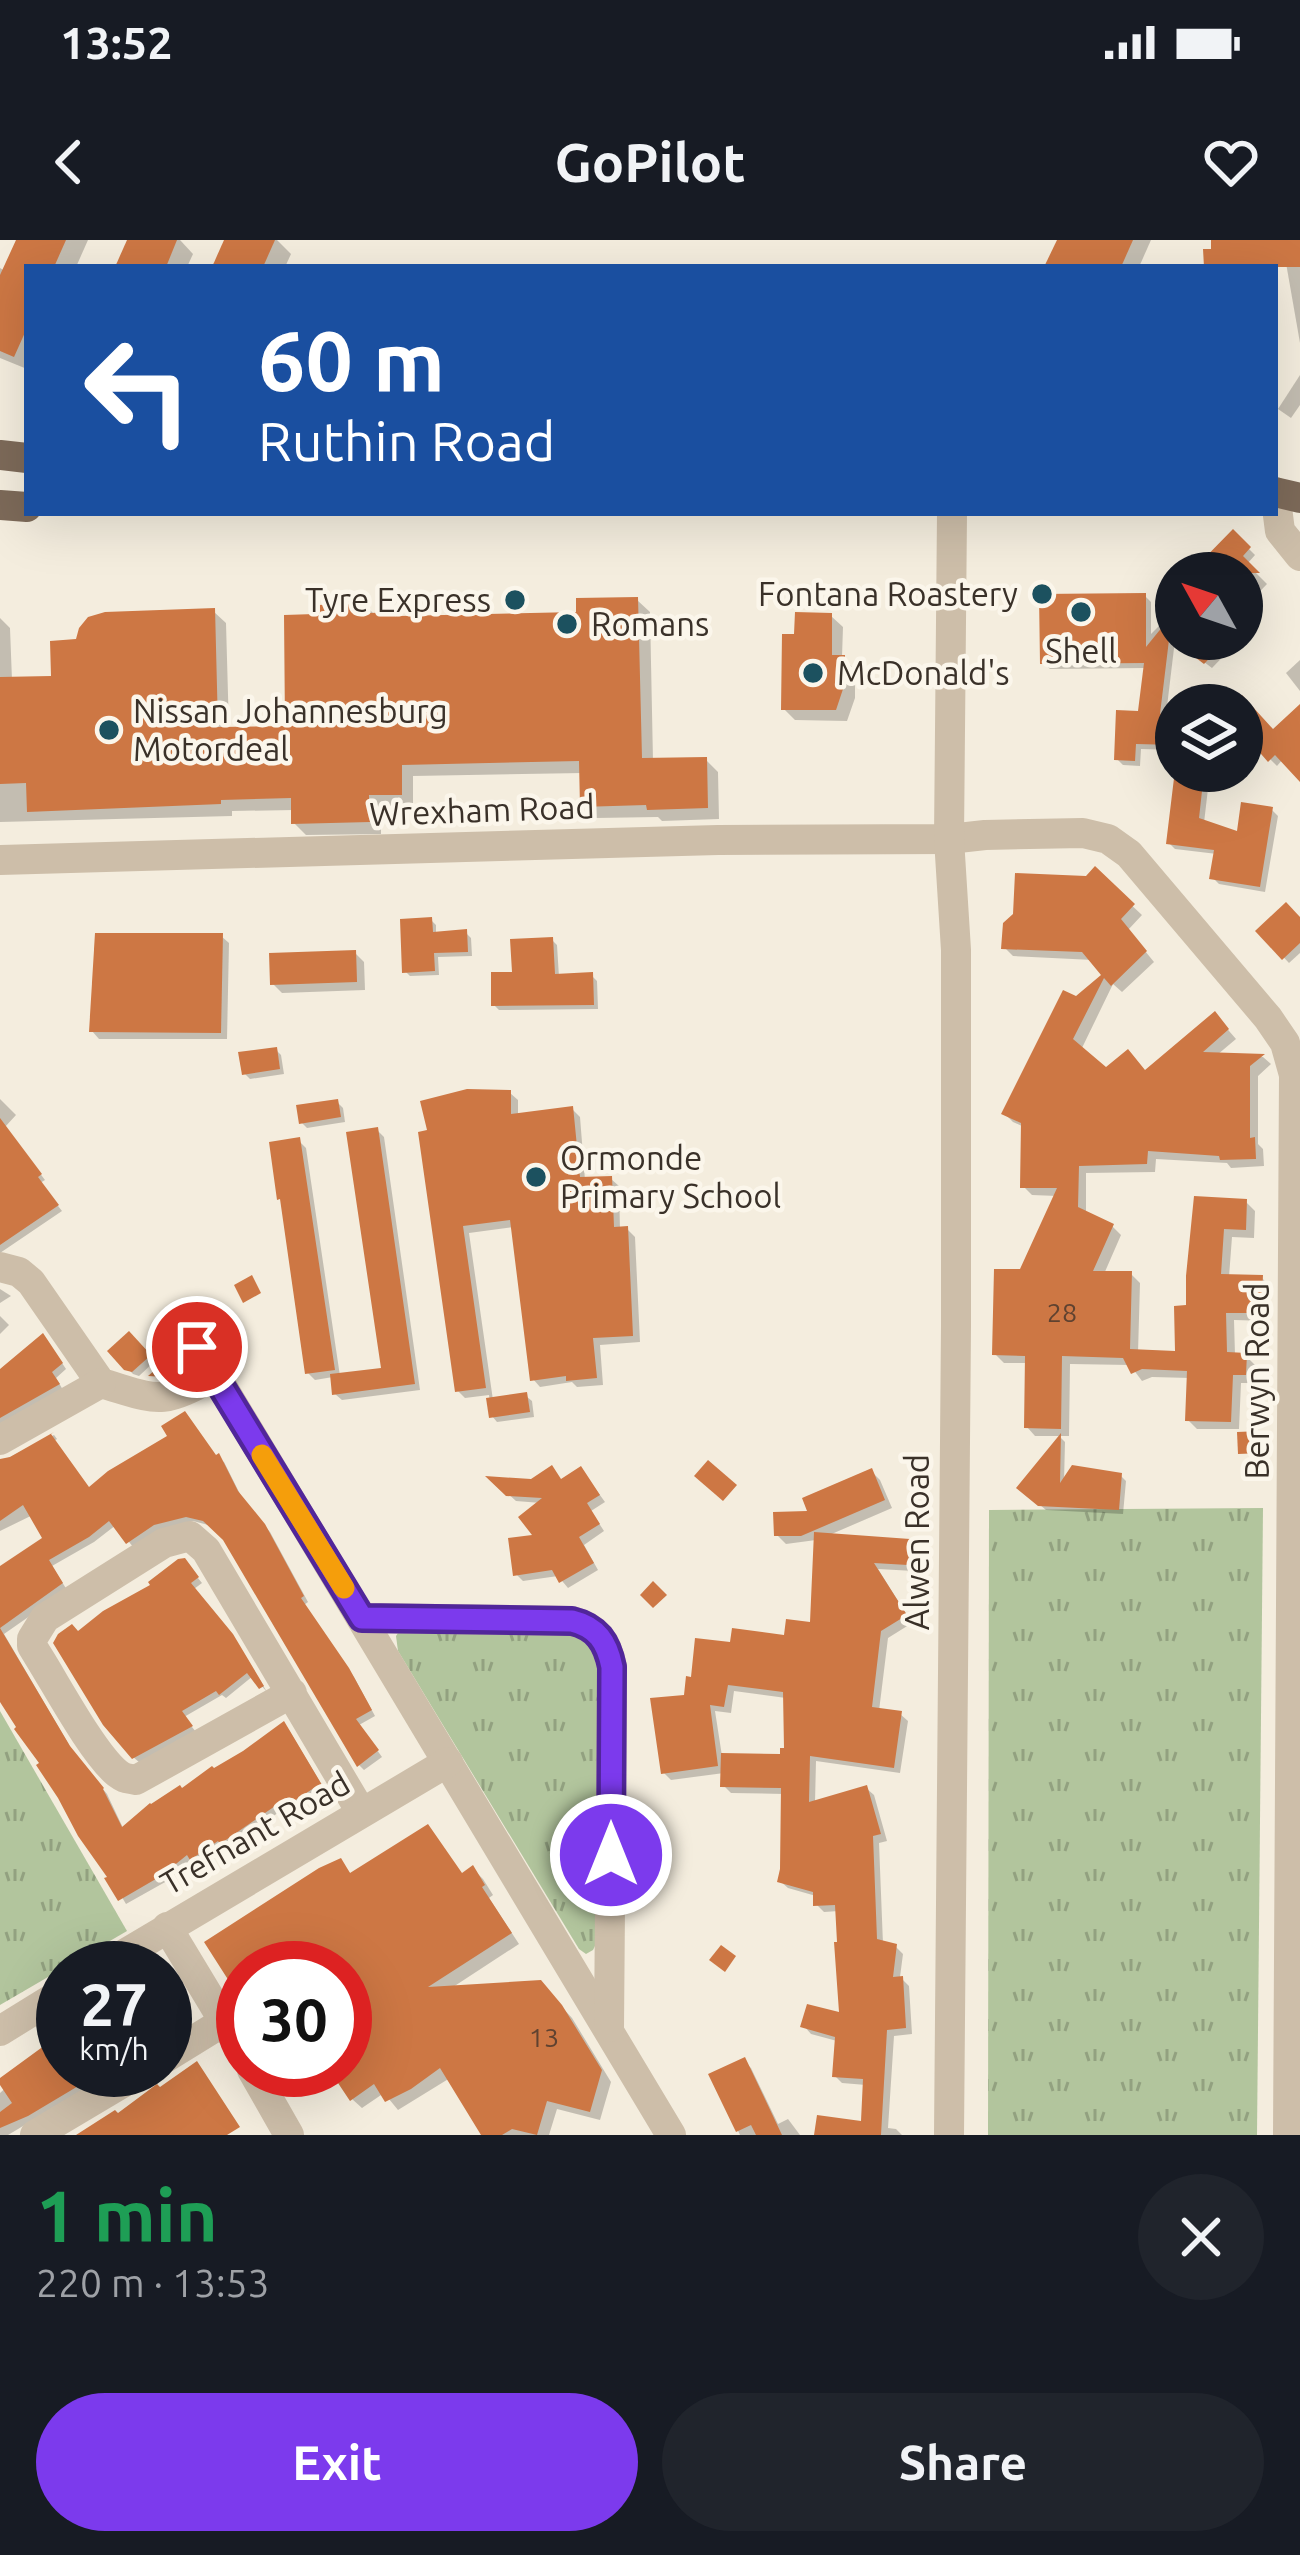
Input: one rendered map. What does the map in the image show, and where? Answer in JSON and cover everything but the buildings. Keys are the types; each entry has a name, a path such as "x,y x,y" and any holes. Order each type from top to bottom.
{"street":[{"name":"Alwen Road","path":"949,2135 958,838 952,516"},
{"name":"Alwen Road","path":"958,838 972,719 973,516"},
{"path":"1278,516 1280,532 1300,556"},
{"name":"Berwyn Road","path":"958,838 1083,833 1119,845 1268,1018 1293,1064 1295,1940 1288,2135"},
{"name":"Wrexham Road","path":"0,860 958,838"},
{"path":"0,1267 19,1272 31,1282 101,1383 165,1399 214,1376"},
{"path":"181,1318 671,2135"},
{"path":"0,1440 101,1383"},
{"path":"292,1693 136,1780 117,1773 103,1757 32,1646 32,1639 45,1618 164,1543 190,1536 206,1550 292,1693 361,1812"},
{"path":"362,1618 572,1621 588,1626 603,1639 612,1682 609,2030"},
{"name":"Trefnant Road","path":"144,1941 448,1762"},
{"path":"167,1927 216,2006"},
{"path":"0,2031 36,2008"},
{"path":"35,2135 99,2097"},
{"path":"268,2097 290,2135"}],"green space":[{"path":"1263,1508 1257,2135 988,2135 989,1510"},
{"path":"402,1627 581,1634 600,1663 597,1942 593,1950 586,1954 579,1949 398,1651 396,1636"},
{"path":"0,1711 127,1931 110,1941 36,1941 36,1984 0,2005"}],"slow traffic":[{"path":"262,1455 344,1588"}],"place":[{"name":"Fontana Roastery","path":"1042,594"},
{"name":"Tyre Express","path":"515,600"},
{"name":"Shell","path":"1081,612"},
{"name":"Romans","path":"567,624"},
{"name":"McDonald's","path":"813,673"},
{"name":"Nissan Johannesburg Motordeal","path":"109,730"},
{"name":"Ormonde Primary School","path":"536,1177"}],"route":[{"path":"197,1347 362,1618 572,1621 588,1626 603,1639 612,1667 611,1855"}]}
